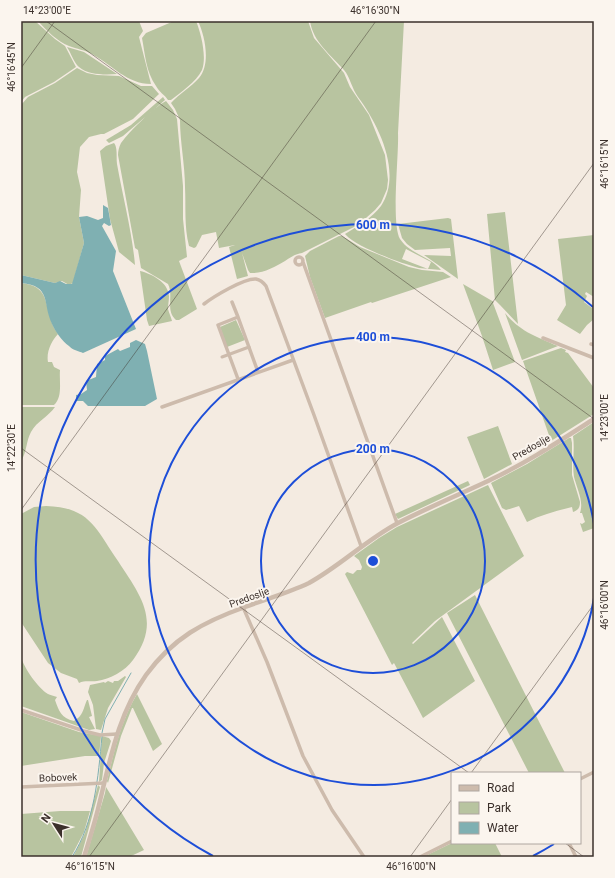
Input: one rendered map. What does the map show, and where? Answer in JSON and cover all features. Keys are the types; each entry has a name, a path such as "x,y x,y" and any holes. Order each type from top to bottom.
{"street":[{"path":"301,264 307,272 397,523"},
{"path":"204,304 215,296 254,279 262,281 266,286 361,546"},
{"path":"232,302 258,372"},
{"path":"238,317 218,325 238,380"},
{"path":"543,338 594,358"},
{"path":"222,357 249,347"},
{"path":"162,406 293,360"},
{"name":"Predoslje","path":"84,857 98,809 99,784 127,708 150,670 182,637 243,607 284,594 308,583 331,569 361,546 397,523 529,460 594,419"},
{"path":"243,607 267,662 303,756 332,810 364,857"},
{"path":"21,710 84,732 100,735 117,734"},
{"path":"581,778 594,772"},
{"name":"Bobovek","path":"21,787 99,784"},
{"path":"420,857 451,842"},
{"path":"570,844 576,857"}],"green space":[{"path":"21,21 35,21 65,46 76,67 54,82 25,97 21,102"},
{"path":"38,21 139,21 143,31 139,37 151,84 134,81 87,51 65,44 52,35"},
{"path":"174,21 196,21 200,32 204,59 202,70 196,79 171,100 168,100 157,88 150,75 146,63 142,38 146,33"},
{"path":"198,21 308,21 314,38 344,73 350,87 369,115 385,155 388,180 387,189 381,203 366,218 356,226 293,256 268,270 250,273 242,253 248,276 237,279 229,247 235,245 219,248 216,232 202,235 194,248 189,246 187,239 185,179 180,120 171,103 196,81 203,72 206,50 203,34"},
{"path":"310,21 404,21 396,189 397,231 404,244 432,262 441,270 428,269 419,268 392,259 359,245 345,234 369,218 381,206 387,193 390,179 389,164 380,135 366,108 356,94 346,73 323,48 315,35","holes":["406,249 431,262 428,269 402,259"]},
{"path":"67,47 84,52 117,74 97,74 83,70 76,63"},
{"path":"77,68 87,73 97,75 119,76 141,86 152,86 159,94 133,119 104,134 89,137 80,147 77,172 81,190 79,217 84,243 73,283 69,285 62,281 55,283 21,275 21,105 28,97 55,83"},
{"path":"163,97 165,100 123,136 109,143 106,140 131,125"},
{"path":"166,101 173,110 177,119 183,186 183,219 187,257 179,261 197,309 179,320 176,320 171,312 170,288 168,284 141,268 138,250 135,248 118,155 121,143 130,132 148,114"},
{"path":"114,143 130,227 135,265 119,252 110,219 100,151 106,146"},
{"path":"505,212 518,324 495,300 487,214"},
{"path":"448,218 451,219 458,279 424,255 451,256 450,248 415,250 402,238 398,224"},
{"path":"594,235 594,297 586,292 585,294 587,296 584,302 592,308 594,306 594,319 580,334 557,320 566,305 558,239"},
{"path":"339,236 342,236 360,247 409,267 443,272 451,277 325,318 310,277 305,256 310,251"},
{"path":"140,271 159,279 166,287 169,296 168,309 172,321 149,326"},
{"path":"21,283 30,285 41,291 46,302 52,324 58,334 50,346 48,354 48,362 52,362 54,367 60,370 60,393 57,402 54,405 21,405"},
{"path":"463,284 494,302 493,303 515,362 493,370"},
{"path":"505,313 523,329 558,346 522,360"},
{"path":"236,320 245,340 227,347 220,327"},
{"path":"561,348 566,350 565,352 568,353 594,388 594,414 551,441 523,361"},
{"path":"21,407 55,407 36,425 31,432 21,461"},
{"path":"594,422 594,528 583,532 580,523 582,524 585,522 582,513 580,513 581,500 573,472 573,436"},
{"path":"498,426 512,464 484,479 467,437"},
{"path":"571,438 572,443 572,475 580,502 580,506 577,510 573,512 572,507 543,515 527,522 519,506 506,510 502,508 491,483 527,464"},
{"path":"468,481 470,485 398,519 395,514"},
{"path":"488,485 524,556 435,621 412,643 413,644 442,617 475,681 423,718 394,663 392,665 345,574 347,572 353,574 357,570 361,570 362,567 359,560 354,556 379,538 397,527"},
{"path":"34,507 61,507 73,511 82,515 90,522 104,539 134,585 145,609 147,621 146,633 142,646 126,668 107,678 79,683 77,679 61,673 48,663 21,622 21,514"},
{"path":"475,595 564,772 528,772 447,613"},
{"path":"21,657 28,672 36,683 48,694 57,697 55,700 58,708 61,714 66,718 74,721 79,717 88,700 92,716 89,717 95,729 89,730 21,706"},
{"path":"125,676 126,677 108,708 101,730 96,729 93,705 88,692 90,685 105,683 108,681 113,683 114,681 118,681"},
{"path":"137,694 162,744 153,751 132,708 121,736 108,783 107,781 112,759 119,736 131,704"},
{"path":"21,712 79,732 101,736 99,756 85,756 21,766"},
{"path":"102,736 109,738 111,741 104,763 102,780 99,782"},
{"path":"98,785 100,787 81,857 73,857 85,833"},
{"path":"106,787 144,850 129,857 86,857"},
{"path":"60,811 90,811 84,832 71,857 21,857 21,814"},
{"path":"451,843 496,844 502,857 423,857"}],"water":[{"path":"103,205 108,208 111,225 109,226 104,223 102,226 116,251 113,271 136,329 83,353 70,347 59,336 52,324 42,292 38,288 31,285 21,283 21,275 55,283 60,281 66,284 72,284 84,243 79,217 87,216 98,220 103,218"},
{"path":"136,340 145,344 157,399 145,406 88,406 83,401 76,401 76,395 87,390 86,381 96,377 97,364 105,360 105,356 118,349 120,351 130,347 130,343"}],"waterway":[{"path":"102,733 105,719 131,673"},
{"path":"72,857 80,843 91,814 97,783 102,736"}]}
